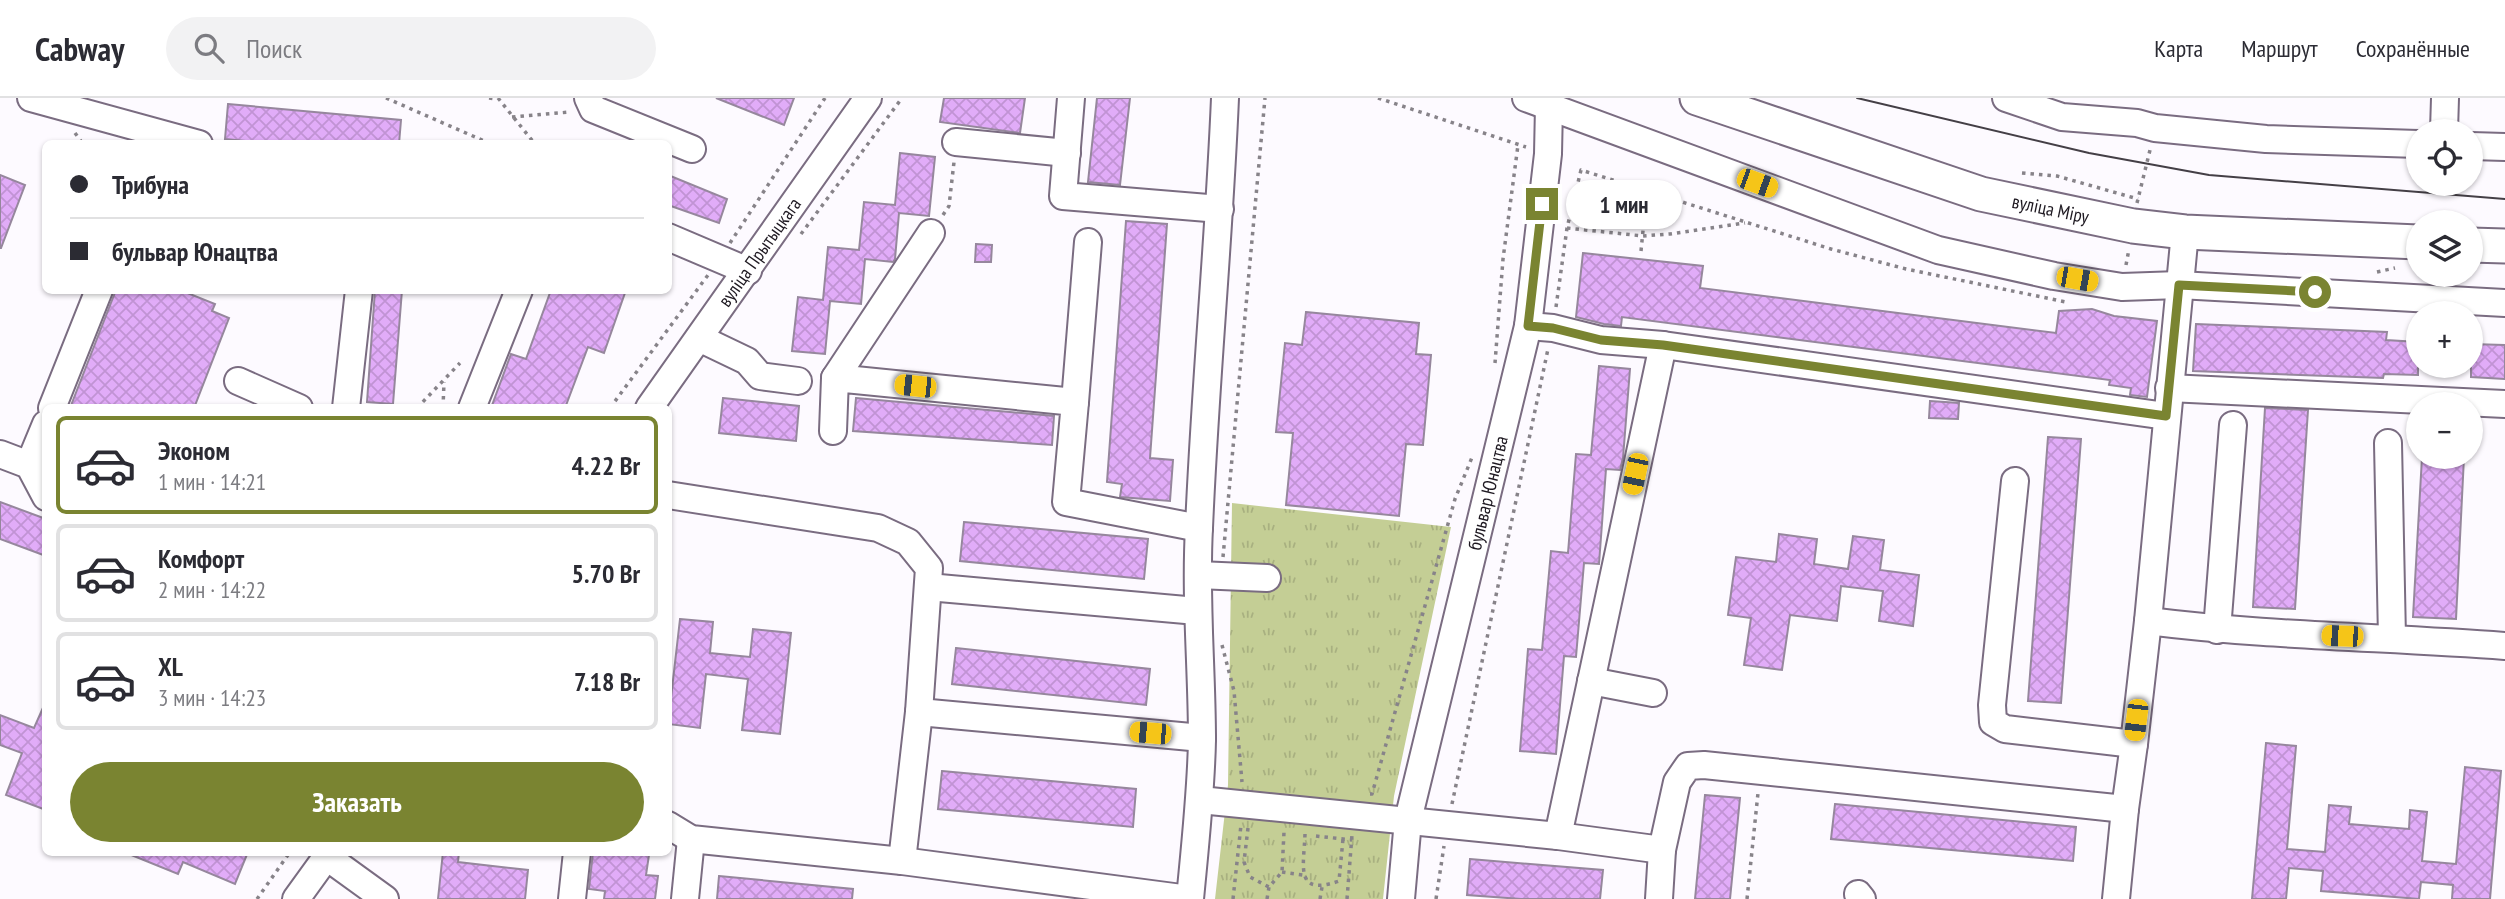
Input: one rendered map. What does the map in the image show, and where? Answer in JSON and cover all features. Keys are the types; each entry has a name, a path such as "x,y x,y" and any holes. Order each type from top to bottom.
{"main road":[{"name":"вуліца Міру","path":"1697,98 1981,194 2133,226 2406,255"},
{"path":"2483,245 2505,246"}],"street":[{"path":"30,98 184,140"},
{"name":"вуліца Прытыцкага","path":"652,404 868,98"},
{"path":"1071,98 1063,196 1220,209"},
{"path":"672,827 691,839 902,861 1080,891 1190,899 1200,800 1202,738 1197,611 1210,575 1199,528 1225,98"},
{"path":"2006,98 2063,117 2138,110 2155,128 2266,139 2406,144"},
{"path":"2445,98 2445,119"},
{"path":"1538,102 1938,250 2054,276 2122,287 2179,285 2505,303"},
{"name":"бульвар Юнацтва","path":"1401,899 1408,820 1541,327 1548,154 1538,102"},
{"path":"591,104 672,140"},
{"path":"672,140 692,149"},
{"path":"956,142 1067,153"},
{"path":"2483,146 2505,147"},
{"path":"2116,899 2148,621 2185,232"},
{"path":"833,431 835,378 931,233"},
{"path":"672,239 748,271"},
{"path":"1088,242 1066,502 1199,528"},
{"path":"54,404 97,294"},
{"path":"346,404 359,294"},
{"path":"474,404 517,294"},
{"path":"1541,327 1601,340 1663,345 2166,416"},
{"path":"699,338 747,361 760,376 798,382"},
{"path":"1558,836 1663,345"},
{"path":"835,378 1075,402"},
{"path":"238,381 290,404"},
{"path":"2169,388 2505,404"},
{"path":"2217,630 2233,425"},
{"path":"29,465 42,434"},
{"path":"2388,443 2392,638"},
{"path":"0,454 29,465 42,489"},
{"path":"2015,481 1992,705 1993,722 2005,729 2134,744"},
{"path":"672,496 878,528 908,542 929,568 919,712 902,861"},
{"path":"1210,575 1267,578"},
{"path":"928,587 1197,611"},
{"path":"2148,621 2217,630 2505,646"},
{"path":"1591,681 1653,693"},
{"path":"919,712 1202,738"},
{"path":"1659,899 1662,850 1677,782 1688,766 1704,765 2125,809"},
{"path":"1200,800 1245,816 1347,827 1408,820 1662,850"},
{"path":"685,899 691,839"},
{"path":"296,899 328,856"},
{"path":"330,856 385,899"},
{"path":"572,899 577,856"}],"path":[{"path":"386,98 482,140"},
{"path":"489,98 497,99 532,140"},
{"path":"1210,575 1265,98"},
{"path":"1378,98 1548,154 1581,170 1747,222 1906,269 2070,303"},
{"path":"512,117 591,104"},
{"path":"931,233 949,206 956,142"},
{"path":"1494,368 1503,259 1518,145"},
{"path":"1436,899 1447,825 1541,327 1581,170"},
{"path":"2022,173 2057,176 2138,199"},
{"path":"1641,251 1647,190"},
{"path":"1567,228 1643,236 1747,222"},
{"path":"2376,272 2406,256"},
{"path":"421,404 460,363"},
{"path":"443,404 444,380"},
{"path":"1282,872 1303,876 1308,882 1322,887 1339,881 1353,799 1372,794 1455,499 1476,447"},
{"path":"1222,643 1234,691 1245,816 1244,862 1250,877 1269,887"},
{"path":"1747,899 1760,771"},
{"path":"1233,899 1245,816"},
{"path":"1347,827 1352,840 1347,899"},
{"path":"1267,899 1269,887 1282,872 1284,832"},
{"path":"1303,876 1306,834"},
{"path":"257,899 287,856"},
{"path":"1320,899 1322,887"}],"green space":[{"path":"1232,503 1451,527 1394,796 1383,899 1215,899 1228,785"}],"building":[{"path":"716,98 794,98 784,125"},
{"path":"944,98 1025,98 1020,133 940,122"},
{"path":"1097,98 1130,98 1120,185 1088,182"},
{"path":"228,104 401,120 399,140 225,139"},
{"path":"900,153 935,157 929,216 899,213 895,259 893,262 865,259 861,304 830,301 825,354 792,351 798,297 823,300 828,247 859,250 864,202 895,205"},
{"path":"0,175 25,185 1,248 0,248"},
{"path":"672,177 727,199 719,223 672,206"},
{"path":"1126,221 1167,224 1150,458 1173,460 1170,501 1120,497 1122,484 1107,482"},
{"path":"976,244 992,245 991,262 975,262"},
{"path":"1583,253 1703,266 1700,288 2056,333 2059,311 2092,309 2114,316 2157,321 2147,397 2130,395 2131,388 2109,385 2110,380 1622,317 1621,326 1576,317"},
{"path":"114,294 190,294 215,304 212,311 229,318 196,404 72,404"},
{"path":"375,294 402,294 393,404 367,402"},
{"path":"550,294 625,294 604,353 588,347 567,404 492,404 511,354 526,359"},
{"path":"1306,312 1419,323 1416,354 1431,355 1423,445 1406,444 1399,516 1286,505 1293,433 1276,432 1285,343 1302,345"},
{"path":"2196,324 2387,332 2386,340 2406,341 2406,375 2384,374 2383,378 2193,371"},
{"path":"2483,344 2505,345 2505,379 2483,378"},
{"path":"1599,366 1630,369 1623,458 1620,470 1606,469 1599,564 1584,563 1576,657 1564,656 1556,754 1520,751 1528,649 1542,650 1551,551 1568,553 1576,454 1591,455"},
{"path":"723,398 799,406 796,441 719,433"},
{"path":"856,398 1054,416 1052,445 853,431"},
{"path":"1930,401 1959,403 1958,419 1929,418"},
{"path":"2265,408 2308,410 2295,609 2253,607"},
{"path":"2048,437 2081,439 2061,703 2028,701"},
{"path":"2421,469 2463,469 2456,619 2413,617"},
{"path":"0,502 42,518 42,555 0,539"},
{"path":"964,522 1148,539 1144,579 960,561"},
{"path":"1779,534 1817,539 1814,564 1848,569 1853,536 1884,540 1880,570 1919,575 1913,626 1879,621 1883,591 1841,586 1837,621 1790,615 1782,670 1744,665 1751,618 1728,615 1736,557 1776,562"},
{"path":"680,619 713,622 710,653 750,657 753,629 791,633 780,734 742,730 748,679 706,674 700,728 672,724 672,689"},
{"path":"956,648 1150,669 1146,705 952,684"},
{"path":"42,710 42,808 6,795 22,753 0,745 0,715 34,728"},
{"path":"2266,743 2296,746 2287,849 2325,852 2329,805 2351,807 2349,824 2409,829 2410,810 2427,812 2422,861 2456,864 2465,767 2501,771 2490,899 2452,899 2453,885 2421,882 2419,899 2321,891 2323,871 2289,868 2286,899 2252,899"},
{"path":"942,771 1136,789 1133,827 938,809"},
{"path":"1705,795 1740,798 1730,899 1695,899"},
{"path":"1835,804 2076,827 2073,861 1831,839"},
{"path":"134,856 246,856 235,884 183,862 178,874"},
{"path":"443,856 459,856 458,862 528,870 525,899 438,899"},
{"path":"593,856 649,856 646,875 658,876 655,899 604,899 605,891 589,889"},
{"path":"1470,859 1603,870 1600,899 1521,899 1467,895"},
{"path":"719,876 853,889 852,899 717,899"}],"tram line":[{"path":"1857,98 2089,153 2209,175 2505,199"}],"route":[{"path":"1542,204 1528,326 1553,328 1601,340 1663,345 2166,416 2179,285 2315,292"}]}
